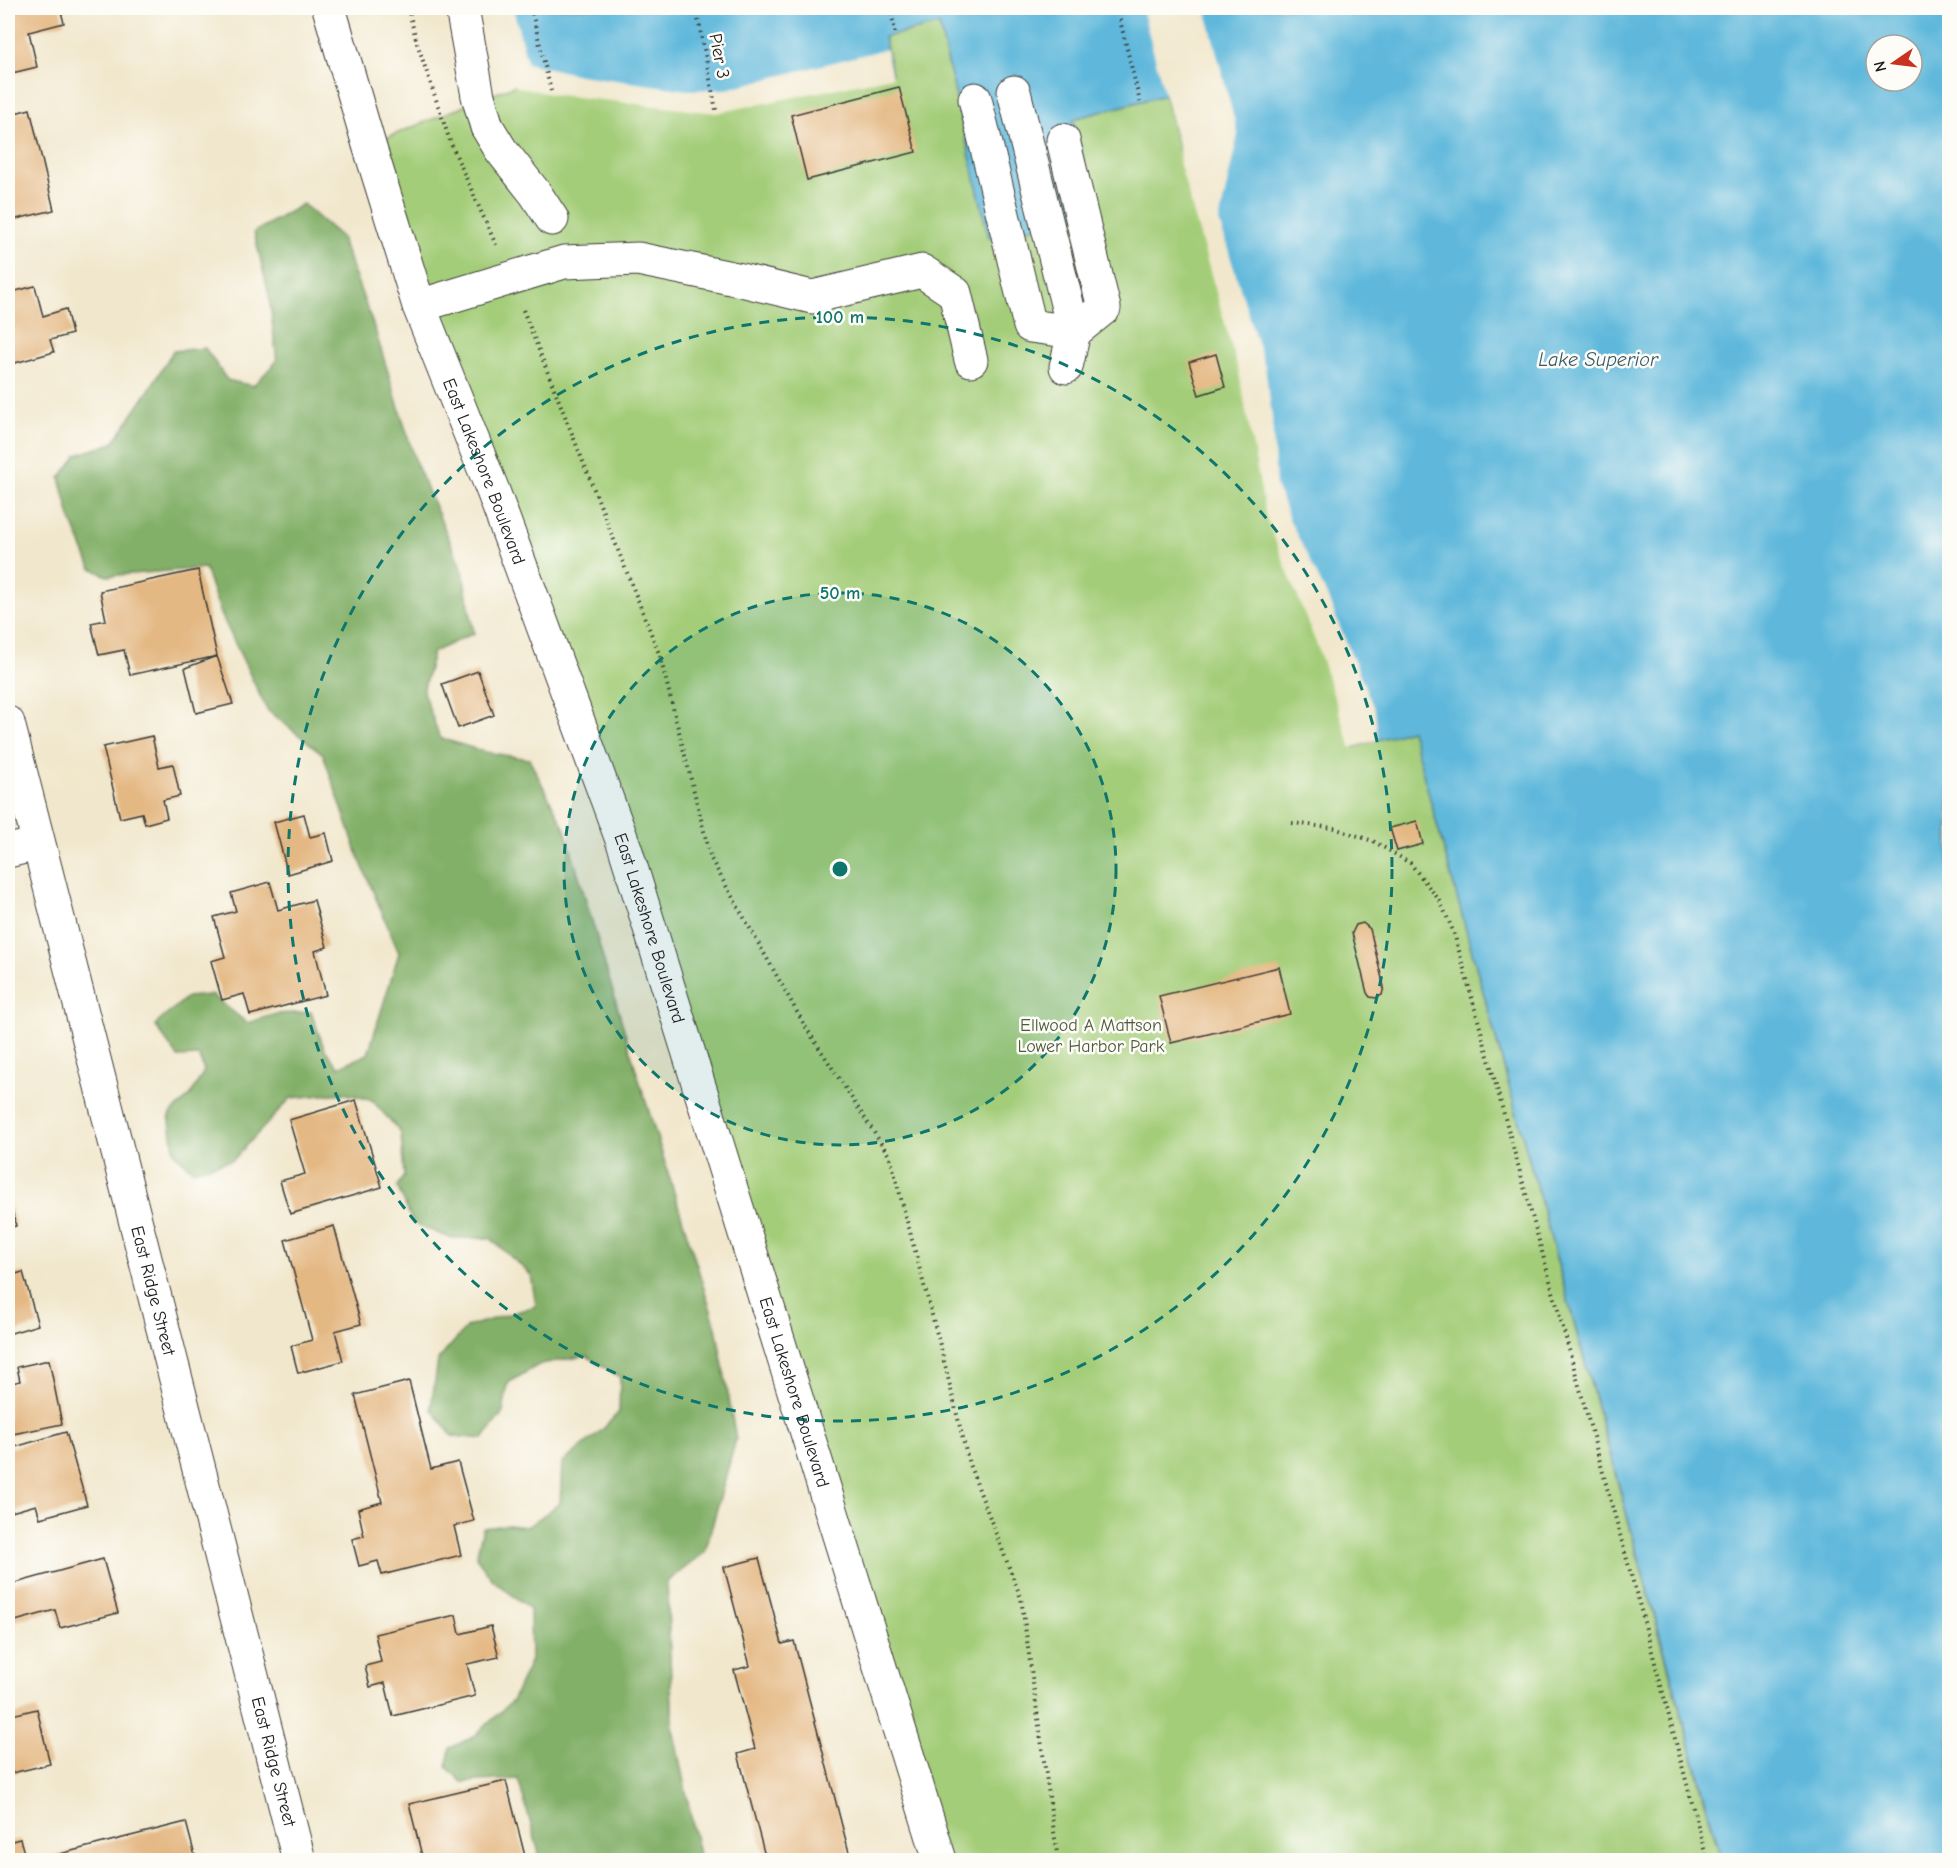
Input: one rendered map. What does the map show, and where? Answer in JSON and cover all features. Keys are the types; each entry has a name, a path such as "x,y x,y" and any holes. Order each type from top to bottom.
{"street":[{"name":"East Lakeshore Boulevard","path":"329,8 419,306 493,492 625,848 940,1860"},
{"path":"462,8 478,96 487,127 501,150 552,219"},
{"path":"1014,92 1074,332 1066,367"},
{"path":"975,99 1030,326 1074,332 1104,308 1063,140"},
{"path":"419,306 564,262 638,259 812,297 922,271 955,293 971,360"},
{"name":"East Ridge Street","path":"8,723 23,847 299,1860"}],"path":[{"path":"408,8 417,43 451,144 510,278 660,656 711,859 805,1026 890,1157 969,1464 1021,1598 1058,1860"},
{"path":"531,8 550,91"},
{"name":"Pier 3","path":"696,8 716,110"},
{"path":"890,8 896,35"},
{"path":"1117,8 1140,102"},
{"path":"1292,823 1334,828 1373,841 1410,863 1440,901 1454,933 1645,1625 1707,1860"}],"green space":[{"name":"Ellwood A Mattson Lower Harbor Park","path":"939,25 990,238 1097,212 1073,119 1165,95 1354,747 1411,729 1721,1860 940,1860 625,848 369,145 518,84 892,73 884,37"},
{"path":"303,204 341,237 375,330 416,463 462,569 474,633 433,652 423,692 440,738 485,752 529,759 565,829 636,1070 716,1327 736,1439 705,1552 667,1582 673,1729 700,1860 535,1860 539,1853 518,1779 462,1782 447,1767 450,1748 475,1736 512,1701 531,1660 530,1609 493,1580 476,1557 483,1528 508,1525 527,1527 560,1503 562,1463 603,1429 619,1412 620,1377 586,1356 540,1364 508,1383 503,1412 483,1439 452,1436 431,1408 438,1360 467,1327 536,1306 531,1275 490,1238 450,1238 413,1223 397,1186 404,1176 401,1133 372,1100 343,1093 291,1098 233,1160 193,1170 175,1154 169,1115 190,1096 204,1071 199,1056 178,1057 155,1025 187,997 212,995 247,1023 276,1014 311,1012 324,1048 338,1067 368,1054 399,953 359,858 323,754 267,710 221,614 205,568 107,576 91,568 70,517 60,478 77,455 113,443 173,351 205,348 227,380 253,386 277,361 269,295 254,232"}],"water":[{"name":"Lake Superior","path":"499,8 1949,8 1949,1860 1722,1860 1411,730 1354,747 1320,647 1165,95 1073,119 1097,212 989,238 939,25 884,37 892,74 716,110 518,84"}],"pier":[{"path":"496,8 513,8 527,63 579,75 687,90 727,89 886,49 892,77 716,113 550,94 515,86"},
{"path":"1142,8 1205,8 1238,134 1219,221 1265,367 1272,416 1276,485 1290,521 1324,589 1375,711 1378,740 1351,748 1318,648 1266,517 1239,373 1180,165 1179,149"}],"building":[{"path":"8,8 60,8 64,23 29,32 37,67 8,74"},
{"path":"899,87 916,152 807,180 791,115"},
{"path":"30,109 54,210 8,221 8,115"},
{"path":"35,286 43,316 66,309 72,334 50,340 54,352 8,365 8,293"},
{"path":"1216,354 1225,387 1199,395 1189,362"},
{"path":"198,570 217,656 130,675 124,650 99,655 91,623 106,620 100,591"},
{"path":"217,656 233,704 196,713 185,668"},
{"path":"478,671 494,715 458,728 442,684"},
{"path":"152,736 159,767 173,764 180,796 163,800 167,818 145,824 142,813 120,818 103,747"},
{"path":"304,814 310,837 326,833 333,861 288,874 274,822"},
{"path":"1417,821 1423,844 1397,851 1390,828"},
{"path":"270,882 278,910 314,900 327,947 315,951 326,995 250,1015 244,994 222,1000 211,961 225,957 214,917 236,911 231,893"},
{"path":"1363,923 1370,929 1384,987 1382,995 1376,998 1370,997 1367,993 1352,933 1356,925"},
{"path":"1279,967 1290,1014 1171,1043 1159,996"},
{"path":"356,1100 382,1187 290,1214 280,1181 305,1174 289,1120"},
{"path":"8,1194 16,1226 8,1228"},
{"path":"334,1226 361,1324 335,1331 343,1361 298,1373 291,1346 312,1340 285,1240"},
{"path":"23,1272 38,1325 8,1334 8,1276"},
{"path":"49,1360 62,1424 8,1435 8,1384 20,1381 17,1367"},
{"path":"409,1381 431,1469 458,1462 474,1521 454,1526 461,1555 382,1575 378,1561 359,1566 352,1539 364,1536 358,1509 382,1502 355,1395"},
{"path":"66,1432 87,1505 40,1518 36,1505 8,1513 8,1449"},
{"path":"759,1558 782,1644 794,1641 851,1860 766,1860 738,1754 755,1749 734,1670 750,1666 724,1567"},
{"path":"103,1559 118,1613 60,1628 55,1610 8,1623 8,1585"},
{"path":"456,1615 460,1634 491,1626 499,1657 467,1664 475,1696 393,1716 385,1683 370,1687 365,1666 381,1662 375,1634"},
{"path":"37,1709 50,1764 8,1774 8,1716"},
{"path":"506,1781 526,1860 423,1860 409,1804"},
{"path":"186,1822 196,1860 36,1860"},
{"path":"20,1839 26,1860 8,1860 8,1842"}]}
